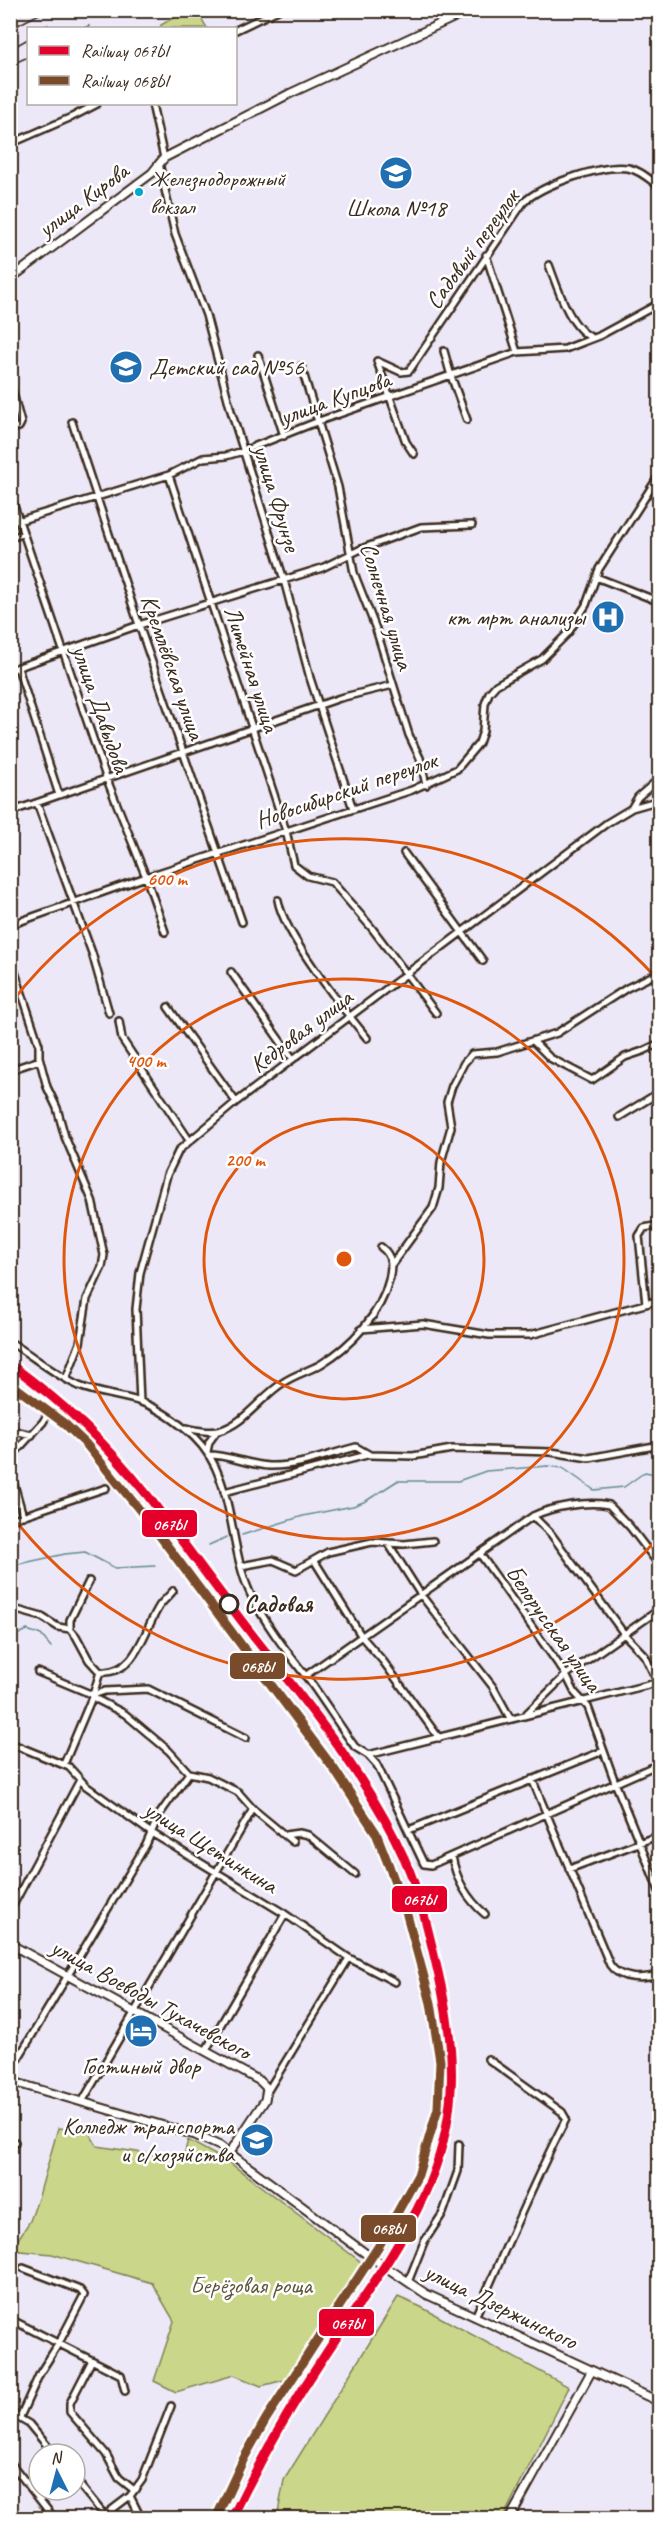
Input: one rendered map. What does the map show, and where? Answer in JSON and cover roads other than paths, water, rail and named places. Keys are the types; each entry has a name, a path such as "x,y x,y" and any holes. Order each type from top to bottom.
{"main road":[{"name":"улица Кирова","path":"10,279 152,173 162,161 289,94 470,10"},
{"name":"улица Воеводы Тухачевского","path":"10,1944 260,2081 267,2092"},
{"name":"улица Дзержинского","path":"10,2081 195,2135 220,2146 365,2253 426,2294 660,2402"},
{"path":"229,2154 265,2100 267,2092"},
{"path":"510,2518 591,2372"}],"street":[{"path":"237,30 278,10"},
{"path":"10,144 95,105"},
{"name":"улица Фрунзе","path":"152,105 175,234 206,315 243,451 284,580 310,678 353,808"},
{"name":"Садовый переулок","path":"389,397 377,361 401,372 409,370 522,203 534,193 552,184 625,168 640,173 660,187"},
{"path":"486,255 517,352"},
{"path":"549,265 567,310 585,334 593,338"},
{"name":"улица Купцова","path":"18,521 169,475 203,458 231,455 243,451 319,421 517,352 560,350 593,338 660,303"},
{"path":"444,351 467,420"},
{"path":"258,355 284,436"},
{"name":"Солнечная улица","path":"301,366 338,487 349,554 359,590 376,629 409,735 420,758 426,785"},
{"path":"10,382 21,423 19,427 10,429"},
{"path":"389,397 406,442 414,454"},
{"name":"Кремлёвская улица","path":"72,422 139,625 220,853 242,922"},
{"name":"Новосибирский переулок","path":"10,925 146,877 426,785 452,773 469,758 479,743 489,693 496,685 542,659 567,633 586,605 599,569 660,474"},
{"name":"Литейная улица","path":"169,475 286,831 292,861 303,872 332,882 371,927 405,975"},
{"name":"улица Давыдова","path":"10,494 106,777 146,877 165,932"},
{"path":"10,670 139,625 329,565 349,554 425,526 472,525"},
{"path":"10,538 22,534"},
{"path":"596,577 660,602"},
{"path":"18,668 59,795"},
{"path":"10,812 106,777 320,707 340,698 393,685"},
{"path":"632,808 638,797 660,778"},
{"name":"Кедровая улица","path":"140,1402 136,1316 140,1273 167,1175 179,1149 236,1102 607,823 632,808 660,800"},
{"path":"37,803 72,904 92,953 109,1013"},
{"path":"404,854 483,961"},
{"path":"278,900 280,914 295,938 367,1038"},
{"path":"10,957 39,1045 40,1060 65,1137 92,1200 101,1236 104,1260 87,1299 80,1343 66,1379"},
{"path":"231,972 293,1059"},
{"path":"208,1454 209,1442 217,1431 242,1418 284,1382 327,1360 361,1329 381,1302 392,1264 433,1208 439,1188 441,1162 451,1127 447,1102 452,1086 464,1063 472,1054 497,1053 557,1033 627,988 660,972"},
{"path":"405,975 436,1013"},
{"path":"168,1007 236,1102"},
{"path":"119,1021 124,1042 189,1140"},
{"path":"534,1042 543,1052 573,1072 595,1080 625,1057 643,1052 660,1043"},
{"path":"10,1070 40,1060"},
{"path":"619,1117 660,1092"},
{"path":"646,1304 639,1236 644,1228 660,1225"},
{"path":"381,1247 389,1255 392,1264"},
{"path":"361,1329 423,1324 489,1335 530,1335 660,1300"},
{"path":"10,1342 66,1379 93,1391 140,1402 168,1416 208,1454 224,1492 241,1566 256,1603 283,1648 355,1747 368,1755 379,1768 426,1865 616,1785 652,1767"},
{"path":"10,1458 44,1422 52,1406"},
{"path":"183,1428 217,1431"},
{"path":"10,1430 32,1435"},
{"path":"224,1492 368,1455 413,1456 452,1449 551,1452 589,1458 660,1444"},
{"path":"208,1454 271,1466 316,1459 356,1447 368,1455"},
{"path":"10,1470 22,1516"},
{"path":"10,1520 106,1488"},
{"path":"305,1676 533,1515 572,1506 609,1505 630,1527 660,1566"},
{"path":"368,1755 583,1700 659,1684 645,1656 625,1635 551,1534 533,1515"},
{"path":"241,1566 273,1560 296,1570 328,1552 375,1541 388,1543 433,1541"},
{"path":"388,1543 421,1595 493,1688 510,1718"},
{"name":"Белорусская улица","path":"480,1554 566,1675 575,1693 588,1707 638,1843 660,1893"},
{"path":"314,1560 362,1637 383,1661 440,1738"},
{"path":"89,1581 70,1620 70,1629 89,1660 100,1672"},
{"path":"100,1672 117,1669 129,1662 160,1605 173,1591"},
{"path":"10,1608 42,1617 58,1627 70,1629"},
{"path":"526,1714 566,1675 660,1609"},
{"path":"38,1672 93,1695 145,1688 246,1738"},
{"path":"64,1764 93,1695 100,1672"},
{"path":"93,1695 96,1700 125,1714 169,1751 189,1773 208,1777 238,1792 253,1809 293,1842"},
{"name":"улица Щетинкина","path":"10,1743 64,1764 73,1770 80,1780 150,1832 214,1873 285,1914 349,1958 395,1982"},
{"path":"409,1830 603,1751"},
{"path":"10,2072 146,1845 159,1815 189,1773"},
{"path":"532,1779 610,1965 620,1974 639,1978 660,1974"},
{"path":"10,1911 80,1780"},
{"path":"82,2102 253,1809"},
{"path":"285,1835 299,1833 308,1835 355,1874"},
{"path":"568,1869 660,1835"},
{"path":"452,1856 455,1870 467,1897 485,1914"},
{"path":"206,2050 285,1914"},
{"path":"267,2092 349,1958"},
{"path":"475,2317 526,2206 534,2180 566,2119 562,2112 488,2059"},
{"path":"10,2151 15,2142"},
{"path":"408,2282 424,2242 443,2213 458,2171 459,2144"},
{"path":"20,2417 40,2373 84,2297 80,2290 23,2268"},
{"path":"10,2319 91,2362 121,2375 125,2391"},
{"path":"91,2362 70,2403 70,2412 106,2454 119,2478 134,2490"},
{"path":"87,2495 103,2517 130,2496 142,2480 171,2406"},
{"path":"10,2413 20,2417 43,2442"},
{"path":"10,2462 54,2518"},
{"path":"130,2496 141,2518"}],"waterway":[{"path":"242,1535 303,1516 353,1506 366,1501 397,1481 458,1481 486,1471 548,1466 563,1468 594,1490 624,1487 645,1472 660,1475"},
{"path":"209,1545 227,1537"},
{"path":"10,1566 85,1552 115,1568 155,1566"},
{"path":"10,1631 19,1634 27,1630 41,1635 51,1647"}],"railway":[{"path":"10,16 21,10"},
{"path":"10,29 47,10"},
{"path":"44,27 48,25"},
{"path":"10,49 27,40"},
{"path":"10,65 27,57"}],"rail line":[{"name":"067Ы","path":"10,1364 84,1425 132,1476 316,1716 355,1771 390,1829 411,1874 424,1915 444,2001 451,2058 449,2113 444,2140 424,2195 390,2257 287,2415 232,2518"},
{"name":"068Ы","path":"10,1383 65,1424 86,1444 151,1524 334,1769 376,1833 407,1915 431,2003 440,2061 438,2108 418,2175 380,2244 266,2419 244,2458 218,2514"}],"place":[{"name":"Школа №18","path":"396,173"},
{"name":"Железнодорожный вокзал","path":"139,192"},
{"name":"Детский сад №56","path":"126,367"},
{"name":"кт мрт анализы","path":"608,617"},
{"name":"Садовая","path":"229,1604"},
{"name":"Гостиный двор","path":"141,2031"},
{"name":"Колледж транспорта и с/хозяйства","path":"257,2140"}],"park label":[{"name":"Берёзовая роща","path":"251,2285"}]}
